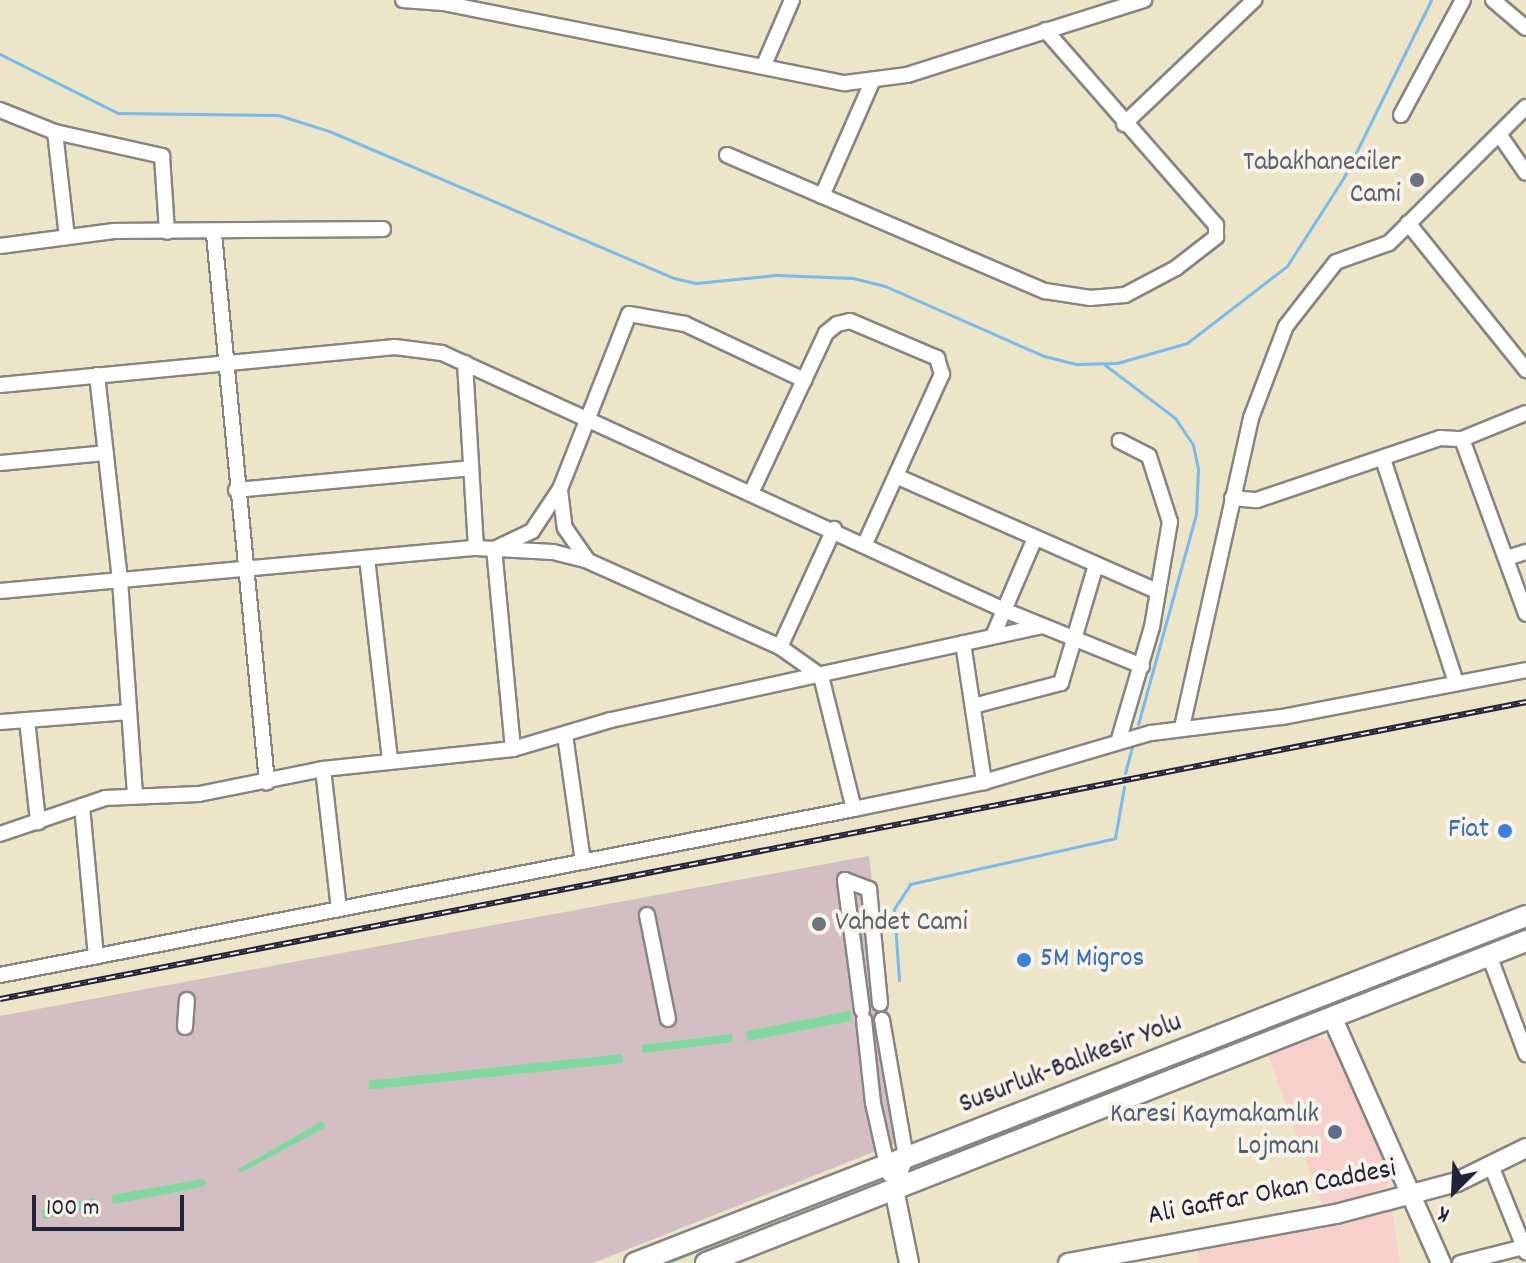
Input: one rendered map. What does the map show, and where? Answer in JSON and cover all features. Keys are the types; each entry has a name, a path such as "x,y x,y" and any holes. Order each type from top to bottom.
{"highway":[{"name":"Susurluk-Balıkesir Yolu","path":"635,1263 1526,916"},
{"name":"Susurluk-Balıkesir Yolu","path":"706,1263 1526,941"}],"main road":[{"path":"1333,1019 1441,1263"},
{"name":"Ali Gaffar Okan Caddesi","path":"1068,1263 1106,1259 1304,1221 1412,1194 1492,1168 1526,1148"},
{"path":"894,1189 909,1263"}],"street":[{"path":"403,0 437,1 845,83 907,75 1144,0"},
{"path":"764,65 792,0"},
{"path":"1124,124 1254,0"},
{"path":"1401,115 1463,0"},
{"path":"1493,0 1526,28"},
{"path":"727,155 1045,291 1090,298 1125,295 1176,268 1216,237 1216,225 1124,124 1045,30"},
{"path":"822,196 873,80"},
{"path":"1182,727 1251,418 1286,326 1336,262 1389,243 1526,107"},
{"path":"0,110 55,132 162,156 167,232"},
{"path":"55,132 67,237"},
{"path":"1499,134 1526,173"},
{"path":"1408,223 1526,370"},
{"path":"0,246 114,231 214,234 383,229"},
{"path":"214,234 243,569 267,782"},
{"path":"494,549 532,531 560,489 629,314 685,324 804,380"},
{"path":"752,491 826,333 850,321 937,358 942,374 865,544"},
{"path":"0,385 395,347 442,353 752,491 1004,610 1142,666"},
{"path":"465,363 476,548"},
{"path":"97,375 120,580 135,796"},
{"path":"1232,498 1257,500 1440,438 1462,439 1526,413"},
{"path":"1462,439 1526,614"},
{"path":"1119,739 1142,666 1169,545 1158,472 1149,456 1120,441"},
{"path":"0,463 106,453"},
{"path":"1383,459 1456,683"},
{"path":"236,490 471,468"},
{"path":"896,476 1157,591"},
{"path":"560,489 565,528 588,561"},
{"path":"780,647 834,529"},
{"path":"993,636 1035,538"},
{"path":"0,591 476,548 553,552 588,561 780,647 821,676 854,809"},
{"path":"494,549 513,749"},
{"path":"1507,558 1526,552"},
{"path":"367,558 390,760"},
{"path":"973,706 1061,683 1096,565"},
{"path":"0,834 82,806 135,796 199,794 323,769 513,749 611,720 1042,626"},
{"path":"963,643 984,782"},
{"path":"0,975 984,782 1119,739 1182,727 1282,717 1526,670"},
{"path":"0,722 129,712"},
{"path":"27,720 38,822"},
{"path":"565,735 583,862"},
{"path":"323,769 339,909"},
{"path":"82,806 96,956"},
{"path":"845,880 869,889 882,1020 906,1158 894,1189 873,1103 845,880"},
{"path":"647,915 668,1019"},
{"path":"1489,955 1526,1054"},
{"path":"185,1027 187,1000"},
{"path":"863,1015 869,1002 880,1003"},
{"path":"863,1015 882,1020"},
{"path":"1460,1263 1525,1250 1492,1168"}],"shaded area":[{"path":"869,856 904,1140 593,1263 0,1263 0,1016"},
{"path":"1316,1037 1335,1042 1391,1178 1386,1187 1324,1210 1268,1055"},
{"path":"1392,1209 1400,1263 1200,1263 1198,1249"}],"green space":[{"path":"1526,927 1526,932 1023,1128 924,1166 918,1163"},
{"path":"850,1011 852,1021 748,1041 746,1031"},
{"path":"732,1034 733,1042 643,1053 642,1045"},
{"path":"622,1054 623,1063 369,1090 368,1081"},
{"path":"322,1121 326,1127 242,1172 237,1170"},
{"path":"203,1179 207,1183 202,1187 113,1204 112,1195"},
{"path":"875,1180 672,1263 662,1263"},
{"path":"94,1198 96,1207 43,1219 41,1210"}],"waterway":[{"path":"0,54 118,113 278,115 329,131 674,278 696,283 776,275 853,278 885,286 1044,356 1076,364 1117,363 1187,343 1287,266 1344,177 1431,0"},
{"path":"1105,365 1175,418 1193,445 1198,469 1196,514 1138,724"},
{"path":"1125,773 1132,746"},
{"path":"899,980 894,909 910,884 1115,838 1124,787"}],"railway":[{"path":"0,999 1526,702"}],"place":[{"name":"Tabakhaneciler Cami","path":"1417,180"},
{"name":"Fiat","path":"1505,831"},
{"name":"Vahdet Cami","path":"819,924"},
{"name":"5M Migros","path":"1024,960"},
{"name":"Karesi Kaymakamlık Lojmanı","path":"1335,1132"}]}
